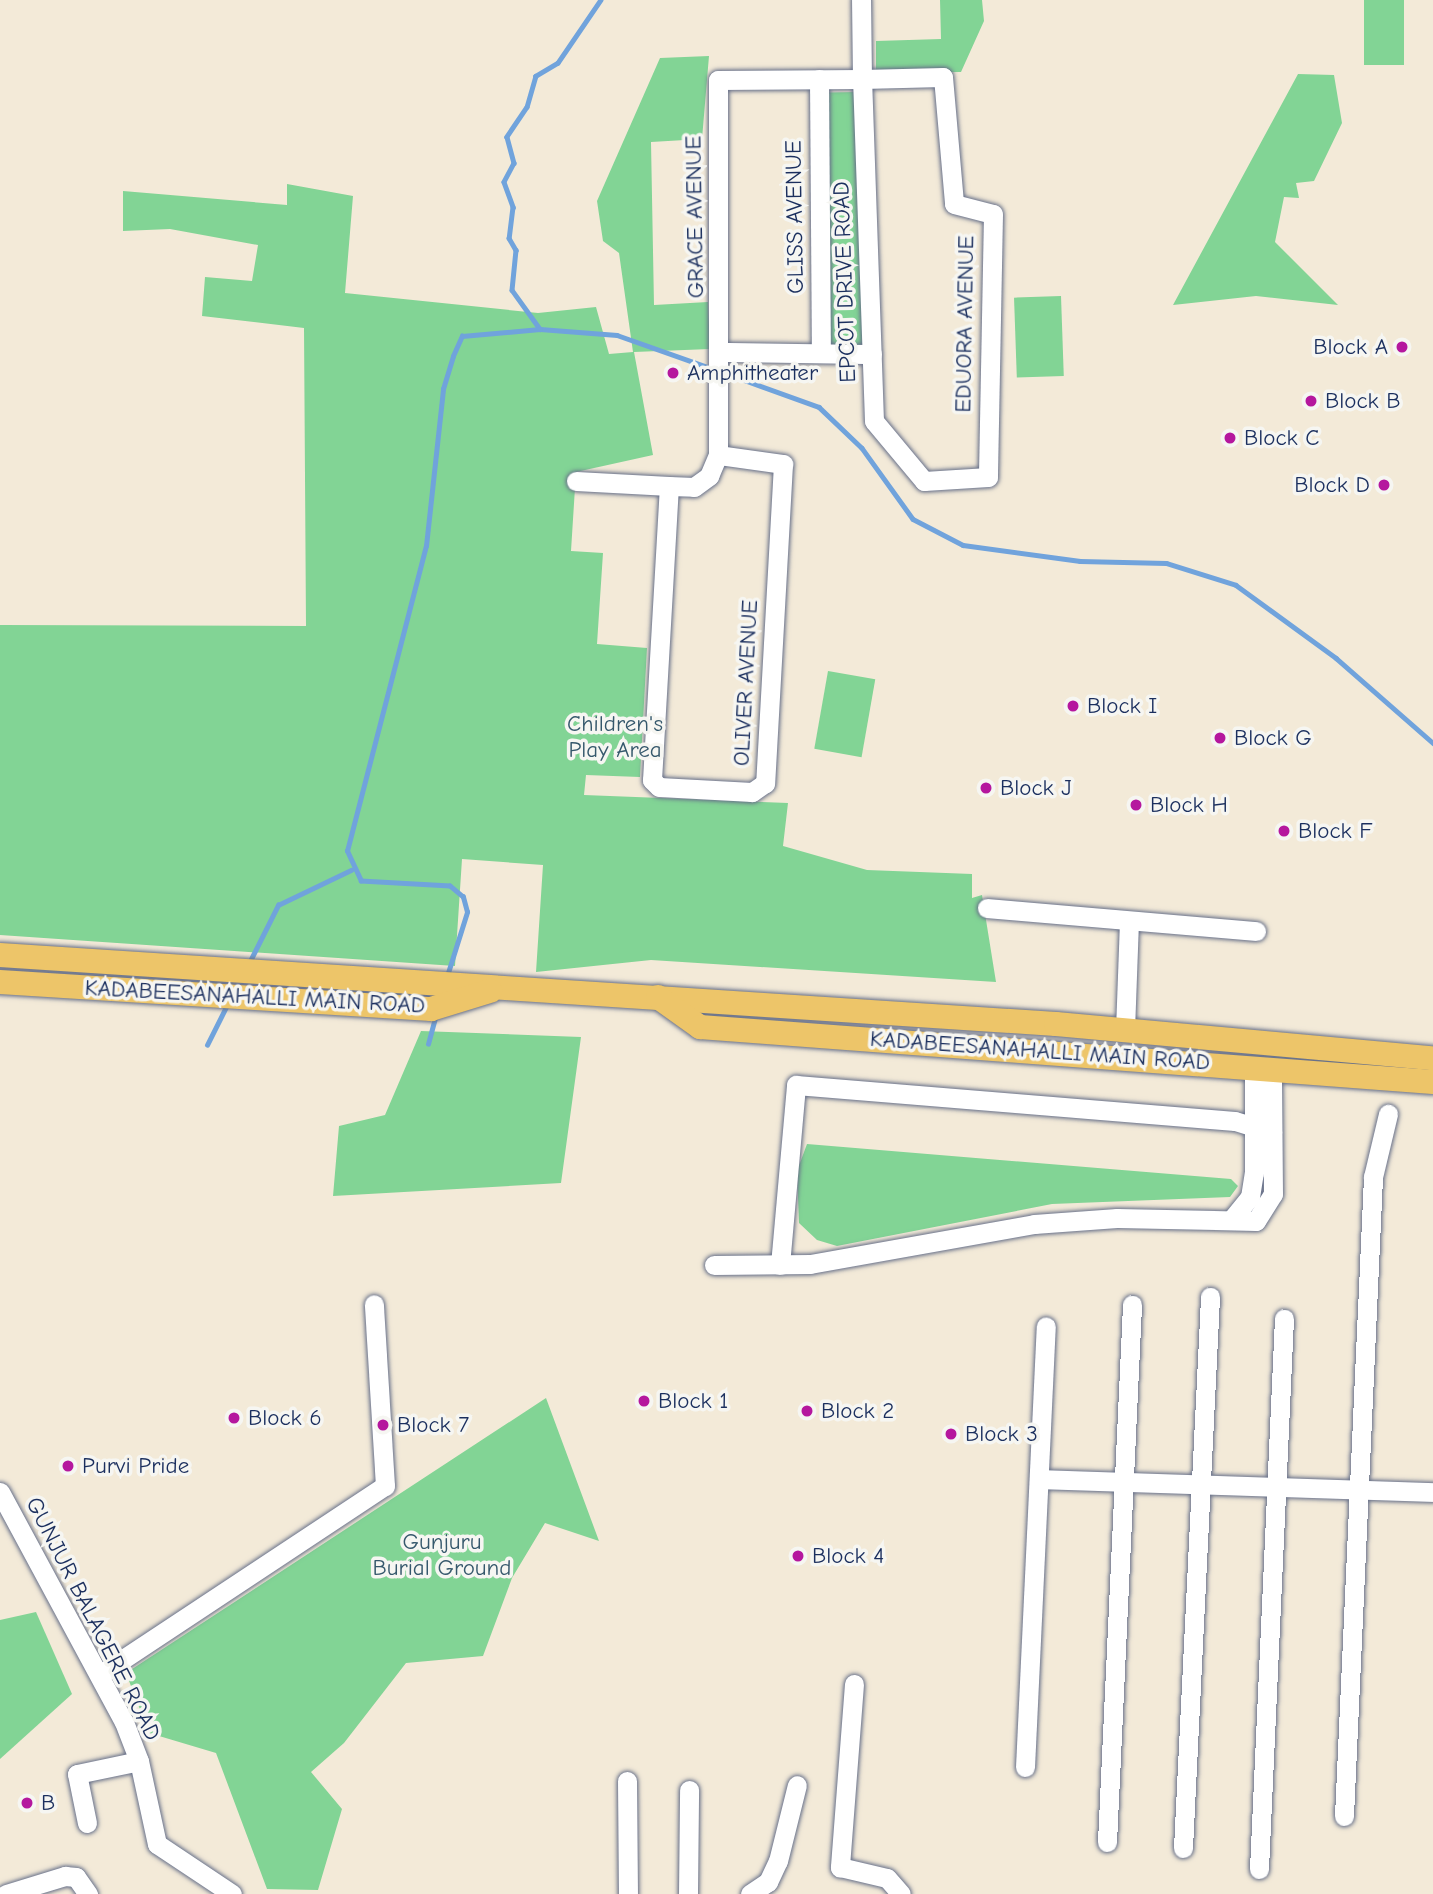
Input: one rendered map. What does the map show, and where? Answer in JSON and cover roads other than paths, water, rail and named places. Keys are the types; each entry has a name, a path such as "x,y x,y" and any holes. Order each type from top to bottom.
{"main road":[{"name":"KADABEESANAHALLI MAIN ROAD","path":"0,955 657,996 1125,1030 1433,1058"},
{"name":"KADABEESANAHALLI MAIN ROAD","path":"0,982 431,1009 508,986"},
{"name":"KADABEESANAHALLI MAIN ROAD","path":"657,996 700,1027 1433,1082"}],"street":[{"name":"EPCOT DRIVE ROAD","path":"861,0 874,421 923,481 988,477"},
{"name":"EDUORA AVENUE","path":"862,79 943,77 954,204 993,214 988,477"},
{"path":"818,79 862,79"},
{"name":"GRACE AVENUE","path":"718,455 722,352 718,80 818,79"},
{"name":"GLISS AVENUE","path":"818,79 821,354"},
{"path":"722,352 872,354"},
{"path":"576,481 694,487 709,475 718,455"},
{"name":"OLIVER AVENUE","path":"669,486 652,780 659,787 752,792 765,783 783,464 718,455"},
{"path":"987,908 1256,932"},
{"path":"1125,1030 1129,922"},
{"path":"714,1265 780,1265 1034,1224 1232,1219 1250,1196 1263,1131 1263,1069"},
{"path":"780,1265 796,1085 1235,1121 1263,1131"},
{"path":"1344,1816 1373,1177 1388,1114"},
{"path":"1183,1848 1210,1297"},
{"path":"99,1675 385,1486 373,1304"},
{"path":"1107,1842 1132,1305"},
{"path":"1259,1869 1283,1319"},
{"path":"1026,1767 1045,1327"},
{"path":"1039,1479 1433,1492"},
{"name":"GUNJUR BALAGERE ROAD","path":"0,1493 99,1675 139,1761 157,1843 232,1894"},
{"path":"855,1684 840,1867 887,1878 901,1894"},
{"path":"87,1823 77,1774 139,1761"},
{"path":"627,1781 628,1894"},
{"path":"750,1894 768,1882 778,1861 797,1785"},
{"path":"688,1894 689,1790"},
{"path":"6,1894 65,1876 76,1877 88,1894"}],"waterway":[{"path":"601,0 558,63 536,76 527,107 507,137 514,163 504,182 513,207 509,238 516,250 512,290 540,329 617,335 713,369"},
{"path":"447,976 467,912 463,897 450,886 361,881 347,851 426,546 443,389 453,356 462,336 540,329"},
{"path":"725,373 819,407 862,448 913,519 963,545 1080,561 1166,563 1236,585 1336,658 1433,743"},
{"path":"249,963 278,905 351,870"},
{"path":"207,1045 227,1005"},
{"path":"428,1044 435,1018"}],"place":[{"name":"Block A","path":"1402,347"},
{"name":"Amphitheater","path":"673,373"},
{"name":"Block B","path":"1311,401"},
{"name":"Block C","path":"1230,438"},
{"name":"Block D","path":"1384,485"},
{"name":"Block I","path":"1073,706"},
{"name":"Block G","path":"1220,738"},
{"name":"Block J","path":"986,788"},
{"name":"Block H","path":"1136,805"},
{"name":"Block F","path":"1284,831"},
{"name":"Block 1","path":"644,1401"},
{"name":"Block 2","path":"807,1411"},
{"name":"Block 6","path":"234,1418"},
{"name":"Block 7","path":"383,1425"},
{"name":"Block 3","path":"951,1434"},
{"name":"Purvi Pride","path":"68,1466"},
{"name":"Block 4","path":"798,1556"},
{"name":"B","path":"27,1803"}],"park label":[{"name":"Children's Play Area","path":"615,737"},
{"name":"Gunjuru Burial Ground","path":"442,1555"}]}
